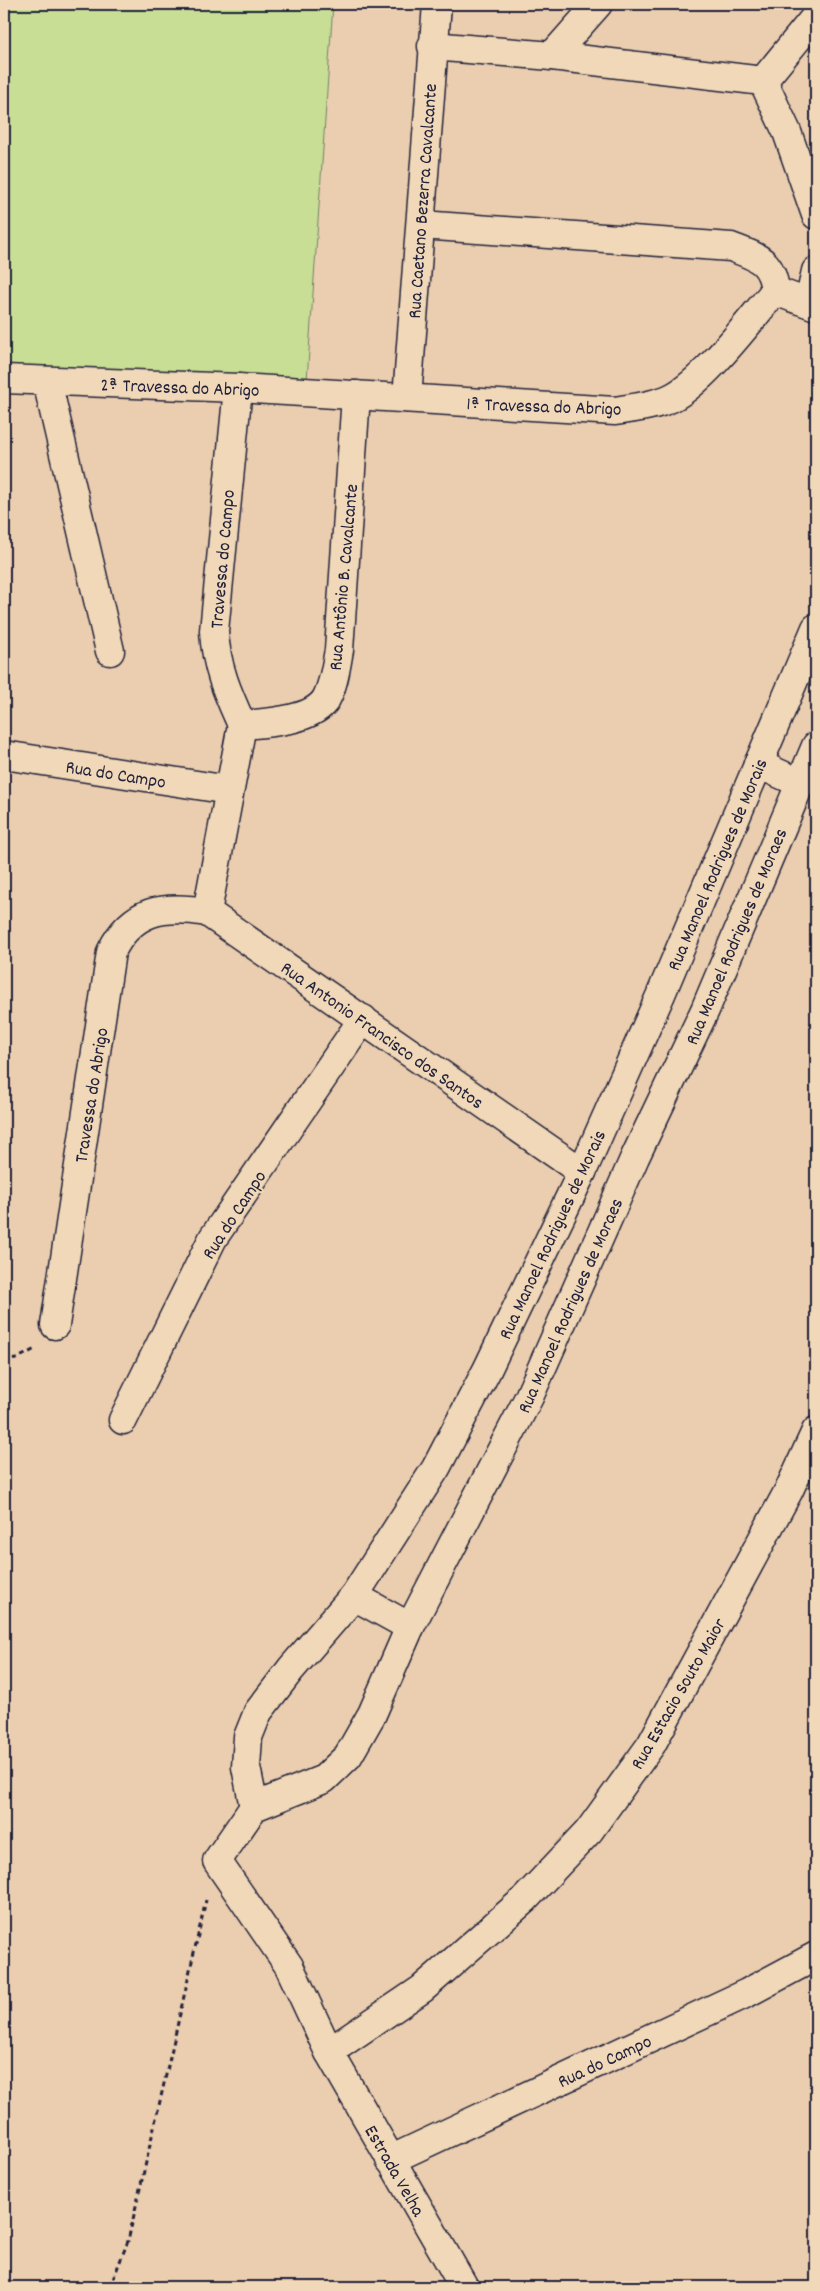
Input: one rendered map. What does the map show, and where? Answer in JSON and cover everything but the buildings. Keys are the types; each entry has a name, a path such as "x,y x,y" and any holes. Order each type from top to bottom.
{"street":[{"name":"Rua Caetano Bezerra Cavalcante","path":"407,398 432,46 437,4"},
{"path":"552,56 598,4"},
{"path":"763,81 816,16"},
{"path":"432,46 552,56 763,81"},
{"path":"763,81 787,132 816,215"},
{"path":"420,225 731,247 766,263 773,276 775,291 812,305 816,271"},
{"name":"1ª Travessa do Abrigo","path":"356,395 615,411 643,406 672,398 705,372 775,291"},
{"name":"2ª Travessa do Abrigo","path":"4,379 238,388 356,395"},
{"path":"47,381 110,651"},
{"name":"Travessa do Campo","path":"238,388 214,631 215,656 224,685 242,725"},
{"name":"Rua Antônio B. Cavalcante","path":"242,725 286,722 308,713 325,701 332,683 339,650 356,395"},
{"name":"Rua Manoel Rodrigues de Morais","path":"254,1806 246,1767 248,1737 258,1712 291,1669 354,1596 436,1468 487,1370 582,1172 661,994 816,628"},
{"path":"207,912 242,725"},
{"name":"Rua Manoel Rodrigues de Moraes","path":"254,1806 324,1779 348,1756 372,1714 410,1627 528,1397 635,1156 705,1010 816,746"},
{"name":"Rua do Campo","path":"4,755 229,790"},
{"path":"758,764 800,783"},
{"name":"Rua Antonio Francisco dos Santos","path":"180,908 207,912 582,1172"},
{"name":"Travessa do Abrigo","path":"56,1325 111,952 120,934 133,921 151,912 180,908"},
{"name":"Rua do Campo","path":"123,1420 213,1238 363,1020"},
{"name":"Rua Estacio Souto Maior","path":"330,2052 422,1990 525,1899 589,1831 651,1745 789,1490 816,1431"},
{"path":"354,1596 410,1627"},
{"path":"217,1861 254,1806"},
{"name":"Estrada Velha","path":"217,1861 289,1966 330,2052 464,2287"},
{"name":"Rua do Campo","path":"390,2160 747,1993 816,1956"}],"path":[{"path":"110,2287 128,2241 192,1954 217,1861"}],"green space":[{"path":"4,4 333,4 307,380 4,370"}]}
